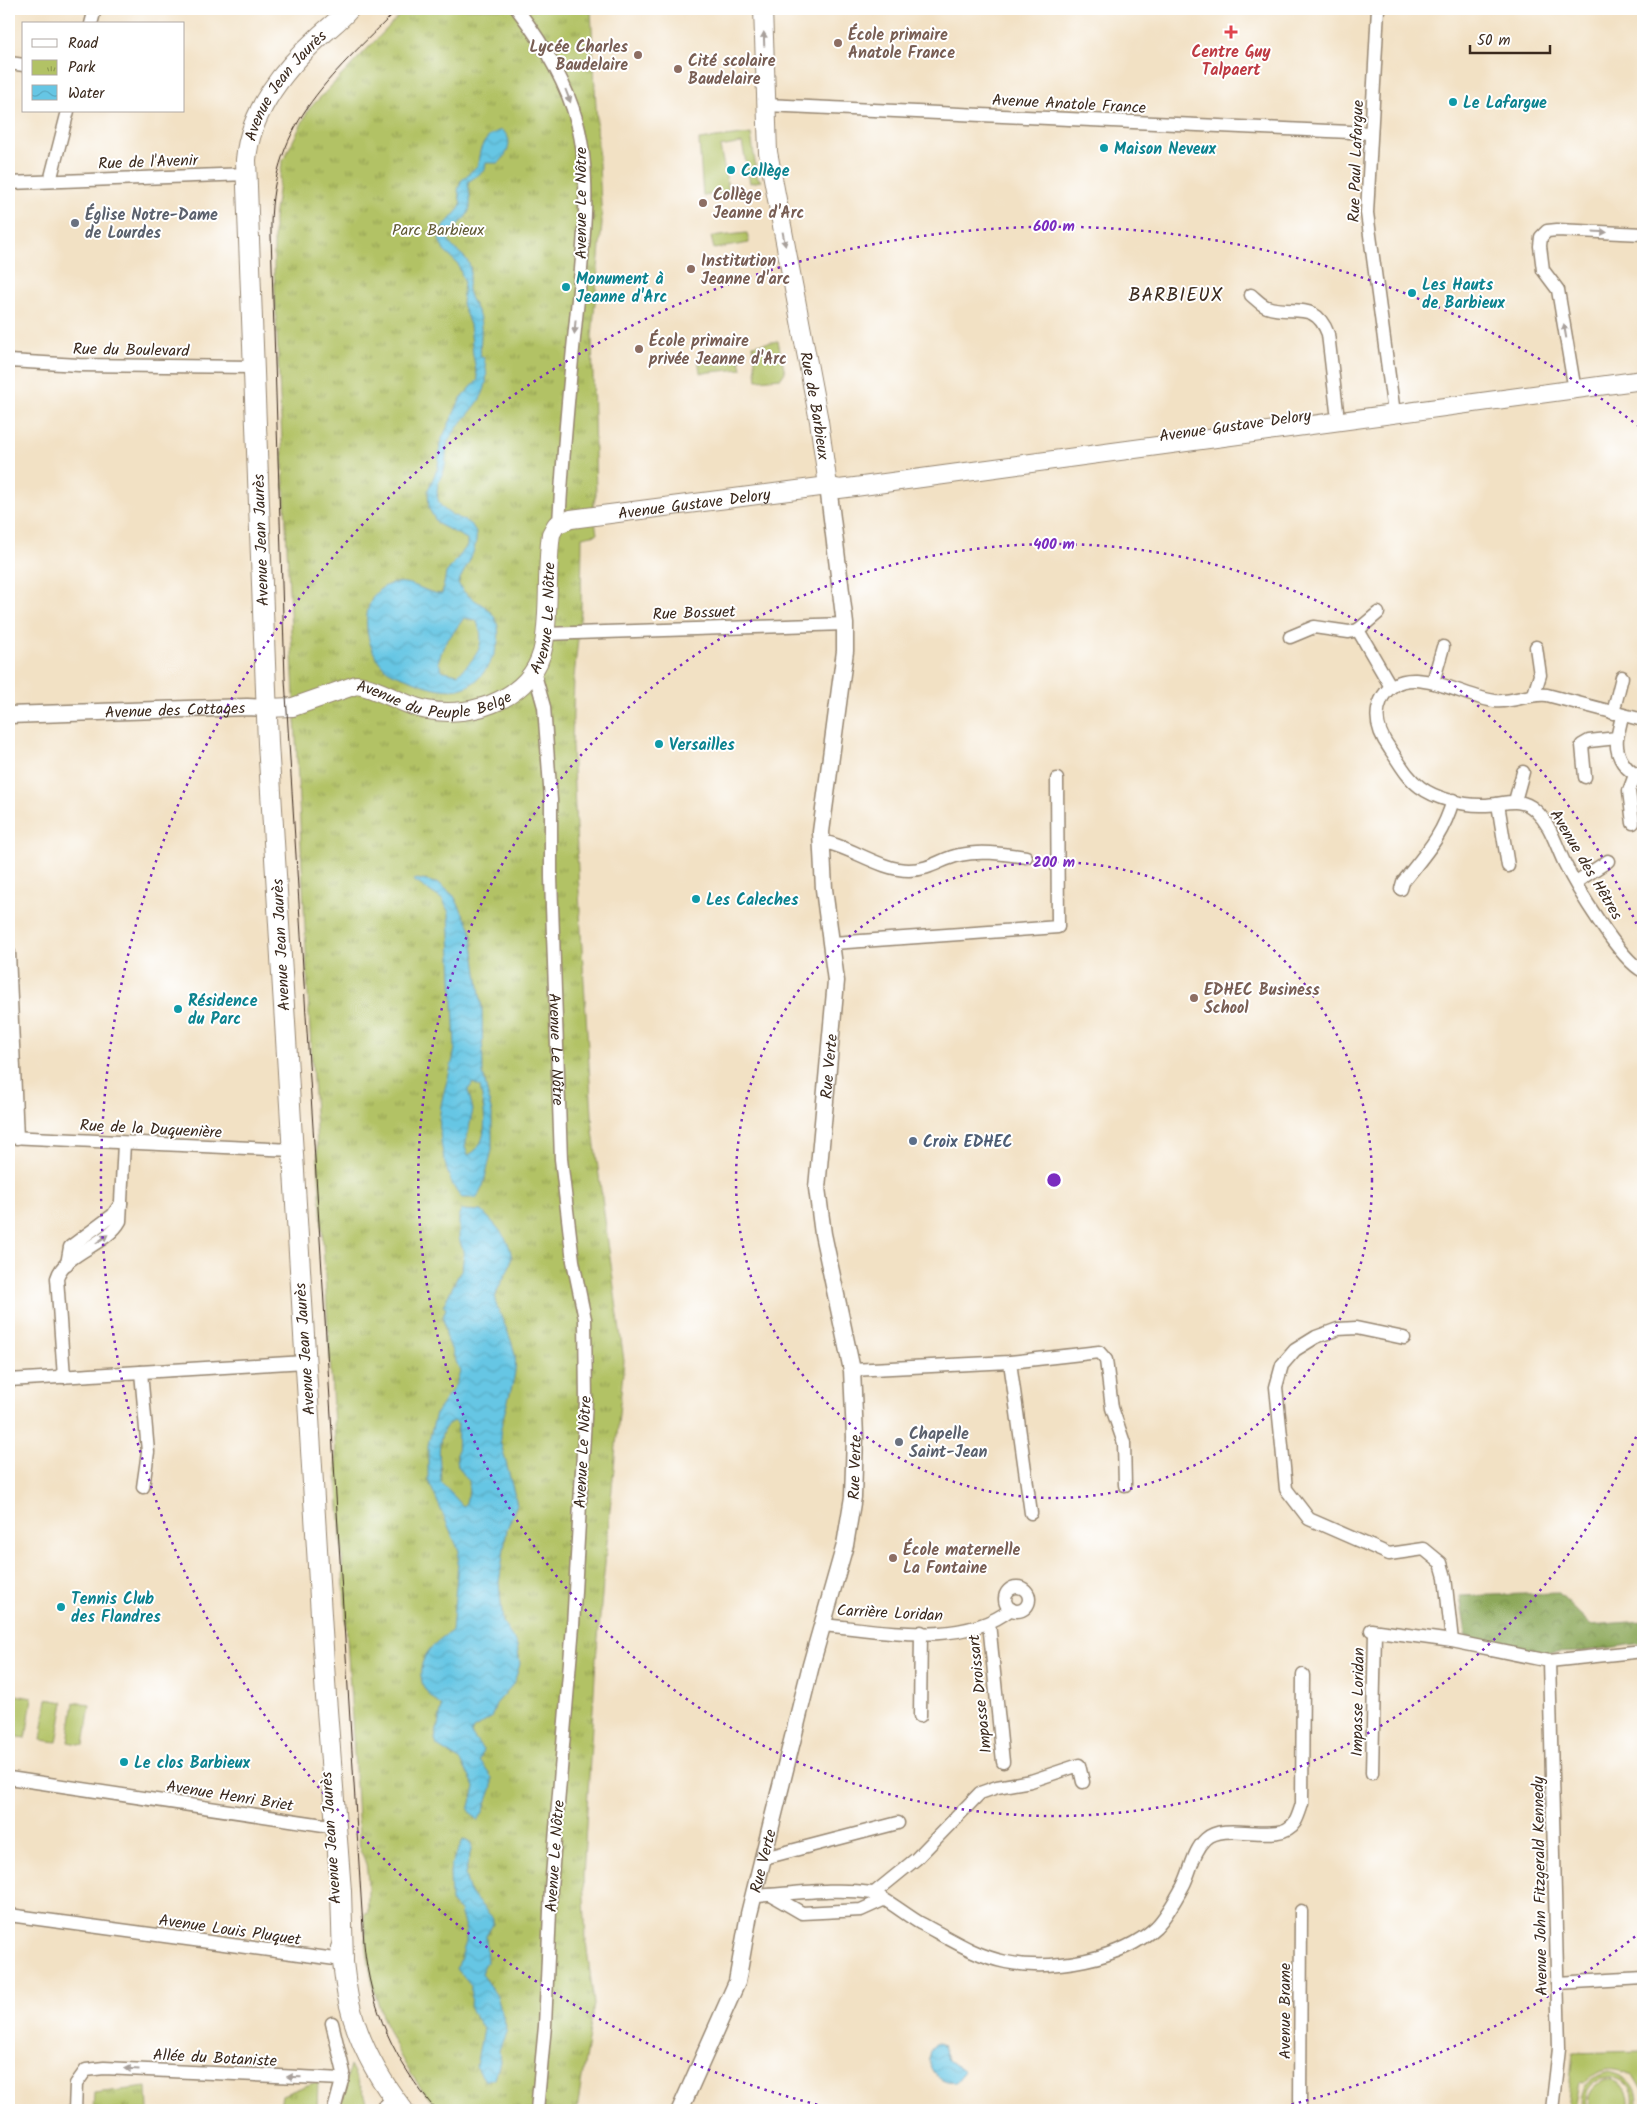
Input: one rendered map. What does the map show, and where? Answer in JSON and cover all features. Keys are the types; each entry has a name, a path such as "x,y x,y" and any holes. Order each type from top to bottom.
{"main road":[{"name":"Avenue Jean Jaurès","path":"349,9 311,46 265,100 249,139 247,174 266,708 327,1715 325,1756 333,1827 334,1908 349,2002 359,2037 392,2106"},
{"name":"Avenue Jean Jaurès","path":"247,174 262,129 276,105 362,9"},
{"name":"Rue de Barbieux","path":"763,9 768,152 819,421 828,486"},
{"name":"Avenue Gustave Delory","path":"559,523 571,519 828,486 839,490 1643,370"},
{"name":"Avenue Gustave Delory","path":"828,486 837,479 1337,411 1393,408 1643,380"},
{"name":"Avenue Le Nôtre","path":"534,671 542,652 545,634 550,534 559,523"},
{"name":"Avenue du Peuple Belge","path":"266,708 299,706 356,685 420,708 445,712 466,711 491,705 504,699 534,671"}],"street":[{"path":"92,22 95,9"},
{"name":"Avenue Le Nôtre","path":"517,9 543,48 567,93 577,122 583,159 582,251 563,448 559,523"},
{"name":"Rue Paul Lafargue","path":"1378,9 1368,221 1393,408"},
{"path":"9,63 22,65"},
{"name":"Avenue Anatole France","path":"766,105 1372,133"},
{"path":"50,181 68,112"},
{"name":"Rue de l'Avenir","path":"9,183 247,174"},
{"path":"1573,379 1558,290 1543,270 1540,246 1541,236 1547,232 1557,230 1643,234"},
{"path":"1251,295 1270,308 1306,311 1315,315 1323,323 1328,334 1337,411"},
{"name":"Rue du Boulevard","path":"9,361 79,365 253,367"},
{"name":"Rue de Barbieux","path":"824,805 842,686 844,624 828,486"},
{"path":"1290,637 1314,627 1349,632 1358,630 1378,613"},
{"name":"Rue Bossuet","path":"545,634 844,624"},
{"path":"1358,630 1391,687"},
{"path":"1433,682 1443,647"},
{"path":"1534,694 1540,675 1536,647"},
{"name":"Avenue Le Nôtre","path":"534,671 544,707 551,790 551,878 561,1160 573,1261 585,1319 586,1401 573,1626 551,1888 545,2026 537,2110"},
{"path":"1622,677 1616,738 1619,755 1639,776 1628,791 1632,823"},
{"path":"1523,772 1515,801 1476,805 1426,791 1414,782 1382,739 1378,728 1377,713 1382,699 1391,687 1410,681 1433,682 1495,701 1534,694 1547,695 1643,720"},
{"name":"Avenue des Cottages","path":"9,716 246,706 266,708"},
{"path":"1585,777 1582,745 1587,742 1616,738"},
{"path":"832,943 1058,927 1056,779"},
{"path":"1400,889 1403,882 1434,845 1453,800"},
{"name":"Avenue des Hêtres","path":"1515,801 1528,805 1547,824 1576,882 1624,955 1634,966 1643,971"},
{"path":"1498,804 1508,866"},
{"name":"Rue Verte","path":"680,2110 734,1990 762,1895 764,1858 845,1545 853,1497 856,1437 852,1370 823,1234 817,1188 836,992 832,943 824,889 821,841 824,805"},
{"path":"821,841 895,868 910,870 929,868 960,855 1001,854 1026,857"},
{"path":"1576,882 1608,861"},
{"path":"9,952 13,1138"},
{"name":"Rue de la Duquenière","path":"13,1138 292,1150"},
{"path":"64,1377 57,1278 66,1264 118,1226 121,1217 124,1143"},
{"path":"1404,1338 1356,1328 1338,1329 1316,1337 1295,1350 1282,1365 1276,1387 1286,1489 1309,1519 1389,1554 1424,1549 1441,1563 1452,1641 1549,1661 1643,1652"},
{"path":"852,1370 1010,1362 1099,1352 1106,1360 1112,1408 1124,1443 1125,1485"},
{"path":"9,1380 305,1362"},
{"path":"1010,1362 1031,1512"},
{"path":"141,1372 148,1452 143,1487"},
{"name":"Carrière Loridan","path":"823,1625 921,1632 957,1631 989,1623 1011,1609"},
{"name":"Impasse Droissart","path":"989,1623 1003,1762"},
{"name":"Impasse Loridan","path":"1372,1773 1373,1631 1452,1641"},
{"path":"920,1716 921,1632"},
{"name":"Avenue John Fitzgerald Kennedy","path":"1549,1661 1559,2048 1552,2110"},
{"path":"762,1895 825,1892 878,1897 907,1916 974,1952 1004,1962 1036,1966 1096,1958 1128,1947 1156,1927 1183,1886 1200,1844 1210,1835 1225,1832 1275,1832 1285,1830 1295,1823 1302,1804 1303,1675"},
{"path":"762,1895 802,1913 860,1910 878,1897 980,1793 997,1787 1032,1780 1079,1765 1083,1782"},
{"name":"Avenue Henri Briet","path":"9,1778 333,1827"},
{"path":"764,1858 898,1823"},
{"name":"Avenue Brame","path":"1300,1912 1300,2110"},
{"name":"Avenue Louis Pluquet","path":"9,1915 343,1960"},
{"path":"1557,1983 1643,1978"},
{"path":"332,2023 344,2066 343,2079 334,2110"},
{"name":"Allée du Botaniste","path":"75,2110 76,2084 86,2070 104,2068 343,2079"}],"green space":[{"name":"Parc Barbieux","path":"406,9 591,9 602,223 592,337 596,494 593,507 597,534 582,537 581,610 574,677 572,746 593,1131 624,1361 596,1659 583,1876 586,1941 594,2004 577,2110 439,2110 421,2088 393,2042 375,1993 366,1941 364,1913 368,1912 368,1880 366,1864 360,1851 309,1014 274,271 274,219 282,163 309,109"},
{"path":"751,134 757,176 761,181 750,183 742,143 720,147 729,192 703,196 699,140"},
{"path":"747,233 749,243 714,249 711,237"},
{"path":"778,341 785,372 781,378 757,380 753,345"},
{"path":"738,349 742,369 700,373 698,356"},
{"path":"1558,1593 1591,1625 1643,1621 1643,1643 1579,1652 1533,1654 1467,1640 1460,1596"},
{"path":"16,1695 32,1698 26,1738 10,1736"},
{"path":"47,1699 64,1702 57,1742 41,1740"},
{"path":"74,1702 90,1705 84,1745 68,1742"},
{"path":"1643,2051 1643,2090 1634,2075 1613,2070 1601,2071 1583,2084 1579,2083 1574,2110 1567,2110 1573,2053"},
{"path":"350,2066 365,2095 369,2110 338,2110"},
{"path":"1608,2072 1622,2077 1632,2085 1637,2096 1637,2110 1632,2110 1634,2097 1630,2087 1621,2081 1610,2078 1590,2085 1585,2095 1586,2110 1581,2110 1581,2096 1586,2085 1595,2077"},
{"path":"1605,2080 1617,2082 1625,2089 1630,2098 1629,2110 1589,2110 1588,2096 1590,2092 1596,2085"},
{"path":"318,2081 317,2110 279,2110 282,2095"},
{"path":"147,2087 148,2110 93,2110 94,2093"}],"water":[{"path":"501,130 508,137 509,146 507,151 499,163 486,163 485,170 468,182 469,211 448,238 452,246 469,264 468,290 480,319 481,358 483,356 486,382 478,402 449,440 446,463 438,484 438,497 441,506 471,525 475,531 476,541 473,552 458,583 467,594 494,616 499,635 497,647 492,658 478,679 460,689 450,690 419,683 386,669 377,658 371,646 367,620 369,607 374,596 382,588 395,583 408,583 430,592 442,594 446,573 467,546 467,539 438,524 429,509 428,490 438,467 440,443 461,398 478,380 470,325 462,304 464,281 458,264 444,251 439,240 443,227 459,209 461,204 458,190 461,181 478,165 481,148 487,139","holes":["464,618 476,620 481,636 475,656 458,674 443,671 438,662 444,645"]},
{"path":"418,879 440,884 454,896 471,929 482,1009 483,1073 492,1114 492,1150 483,1186 477,1198 462,1198 456,1191 447,1170 440,1134 441,1105 455,1048 449,913 443,900 413,880","holes":["473,1083 480,1087 484,1115 483,1134 481,1143 476,1150 468,1155 465,1147 473,1110 468,1090"]},
{"path":"462,1210 482,1211 498,1228 507,1242 511,1257 510,1265 497,1291 495,1301 511,1342 516,1365 500,1440 517,1504 507,1529 499,1583 503,1623 517,1645 520,1664 514,1683 496,1704 491,1718 473,1729 471,1734 483,1750 480,1761 492,1778 492,1787 478,1821 469,1810 475,1787 461,1761 437,1746 435,1739 442,1707 425,1689 421,1673 424,1658 428,1652 439,1640 452,1631 459,1551 428,1480 428,1445 436,1413 456,1384 460,1371 447,1339 443,1317 446,1308 443,1306 462,1268 464,1253 459,1239 459,1214","holes":["453,1421 458,1424 458,1466 468,1481 469,1493 463,1506 441,1482 440,1440 447,1426"]},
{"path":"463,1840 468,1841 472,1846 465,1875 470,1893 493,1918 493,1924 486,1936 487,1962 481,1974 497,1996 507,2030 499,2050 500,2062 495,2078 485,2081 476,2066 483,2029 470,2009 471,1986 457,1969 466,1942 466,1932 460,1911 451,1902 450,1872 451,1865"},
{"path":"937,2043 944,2046 948,2060 964,2072 956,2082 941,2080 932,2069 929,2055"}],"tram line":[{"path":"398,9 326,83 307,108 292,134 280,164 273,197 271,235 285,679 364,1944 372,1990 387,2033 408,2073 436,2110"}],"place":[{"name":"Centre Guy Talpaert","path":"1231,32"},
{"name":"École primaire Anatole France","path":"838,43"},
{"name":"Lycée Charles Baudelaire","path":"638,55"},
{"name":"Cité scolaire Baudelaire","path":"678,69"},
{"name":"Le Lafargue","path":"1453,102"},
{"name":"Maison Neveux","path":"1104,148"},
{"name":"Collège","path":"731,170"},
{"name":"Collège Jeanne d'Arc","path":"703,203"},
{"name":"Église Notre-Dame de Lourdes","path":"75,223"},
{"name":"Institution Jeanne d'arc","path":"691,269"},
{"name":"Monument à Jeanne d'Arc","path":"566,287"},
{"name":"Les Hauts de Barbieux","path":"1412,293"},
{"name":"École primaire privée Jeanne d'Arc","path":"639,349"},
{"name":"Versailles","path":"659,744"},
{"name":"Les Caleches","path":"696,899"},
{"name":"EDHEC Business School","path":"1194,998"},
{"name":"Résidence du Parc","path":"178,1009"},
{"name":"Croix EDHEC","path":"913,1141"},
{"name":"Chapelle Saint-Jean","path":"899,1442"},
{"name":"École maternelle La Fontaine","path":"893,1558"},
{"name":"Tennis Club des Flandres","path":"61,1607"},
{"name":"Le clos Barbieux","path":"124,1762"}],"district":[{"name":"BARBIEUX","path":"1176,294"}]}
